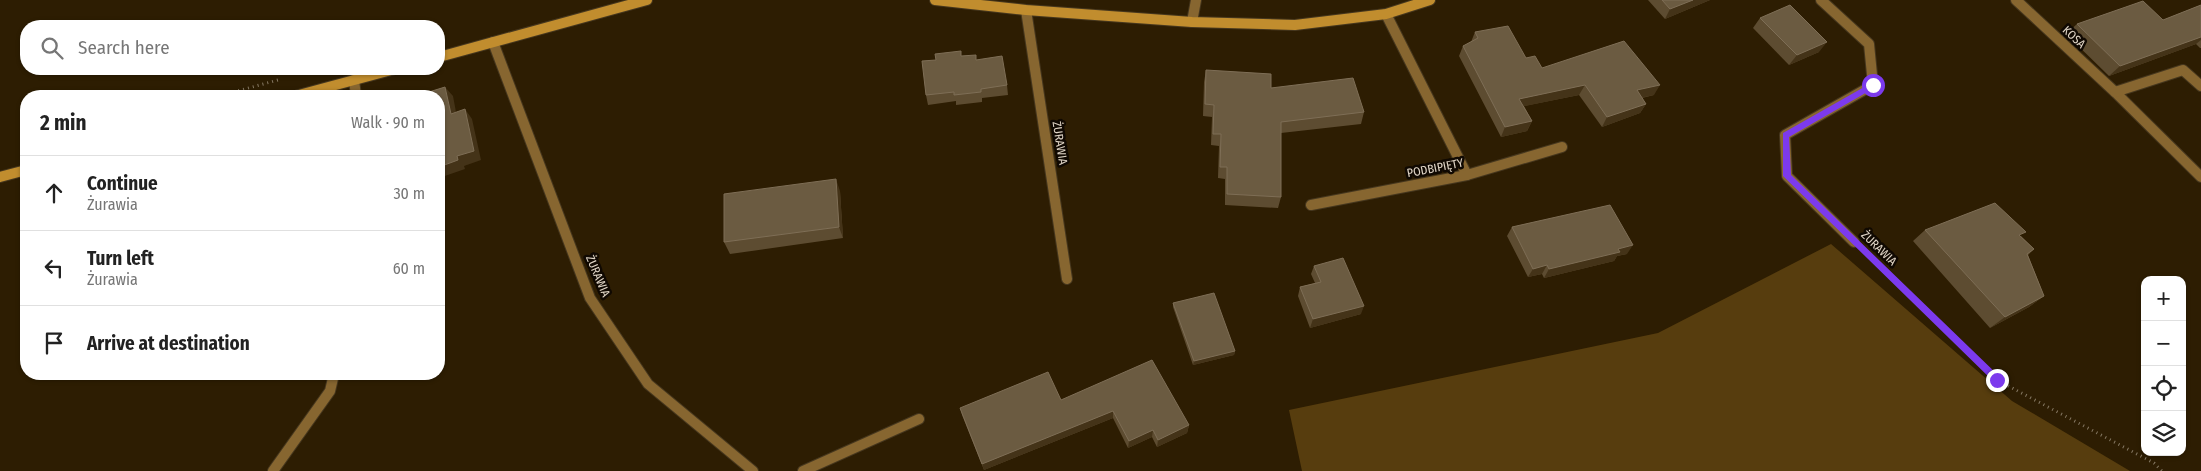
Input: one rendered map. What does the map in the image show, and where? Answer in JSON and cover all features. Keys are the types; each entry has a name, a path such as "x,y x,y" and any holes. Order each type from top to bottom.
{"street":[{"path":"445,55 647,0"},
{"path":"935,0 1026,10 1192,22 1295,25 1386,14 1430,0"},
{"path":"1192,22 1196,0"},
{"name":"ŻURAWIA","path":"1821,0 1869,44 1873,85 1785,135 1787,176 1854,242"},
{"name":"KOSA","path":"2016,0 2115,92 2201,177"},
{"name":"ŻURAWIA","path":"1026,10 1067,279"},
{"path":"1386,14 1467,175"},
{"name":"ŻURAWIA","path":"493,42 590,298 648,384 753,471"},
{"path":"2115,92 2183,70 2201,86"},
{"path":"316,90 373,75"},
{"path":"354,80 355,90"},
{"name":"PODBIPIĘTY","path":"1310,206 1467,175 1562,147"},
{"path":"0,177 20,172"},
{"path":"274,471 330,391 333,380"},
{"path":"803,471 919,419"}],"path":[{"path":"241,90 278,80"},
{"name":"ŻURAWIA","path":"1854,242 1997,380 2154,463 2162,471"}],"shaded area":[{"path":"1831,244 2012,401 2130,471 1302,471 1289,410 1658,333"}],"building":[{"path":"1662,0 1693,0 1670,9"},
{"path":"2143,1 2163,20 2201,5 2201,37 2120,66 2077,24"},
{"path":"1790,5 1827,42 1797,55 1760,18"},
{"path":"1508,26 1526,58 1535,56 1542,68 1624,41 1660,85 1637,90 1646,104 1607,117 1585,85 1519,99 1532,121 1505,127 1463,46 1478,38 1475,32"},
{"path":"961,51 961,56 976,55 976,60 1002,56 1007,85 981,89 981,92 954,95 954,92 926,95 922,61 936,60 935,54"},
{"path":"1206,70 1271,74 1271,88 1353,78 1364,112 1281,122 1281,197 1227,194 1227,167 1220,167 1221,134 1213,134 1214,105 1205,104"},
{"path":"445,87 451,114 465,109 474,151 457,156 458,160 445,165 445,90 435,90"},
{"path":"836,179 839,227 724,242 724,194"},
{"path":"1995,203 2026,232 2019,235 2034,249 2027,254 2044,296 2005,317 1925,230"},
{"path":"1610,205 1633,245 1618,249 1620,252 1549,269 1547,265 1533,269 1512,227"},
{"path":"1343,258 1364,306 1313,319 1300,287 1321,282 1314,266"},
{"path":"1214,293 1235,351 1194,361 1173,303"},
{"path":"1152,360 1189,425 1158,440 1153,430 1129,441 1113,411 982,464 960,408 1048,372 1061,400"}],"route":[{"path":"1873,85 1785,135 1787,176 1997,380"}]}
